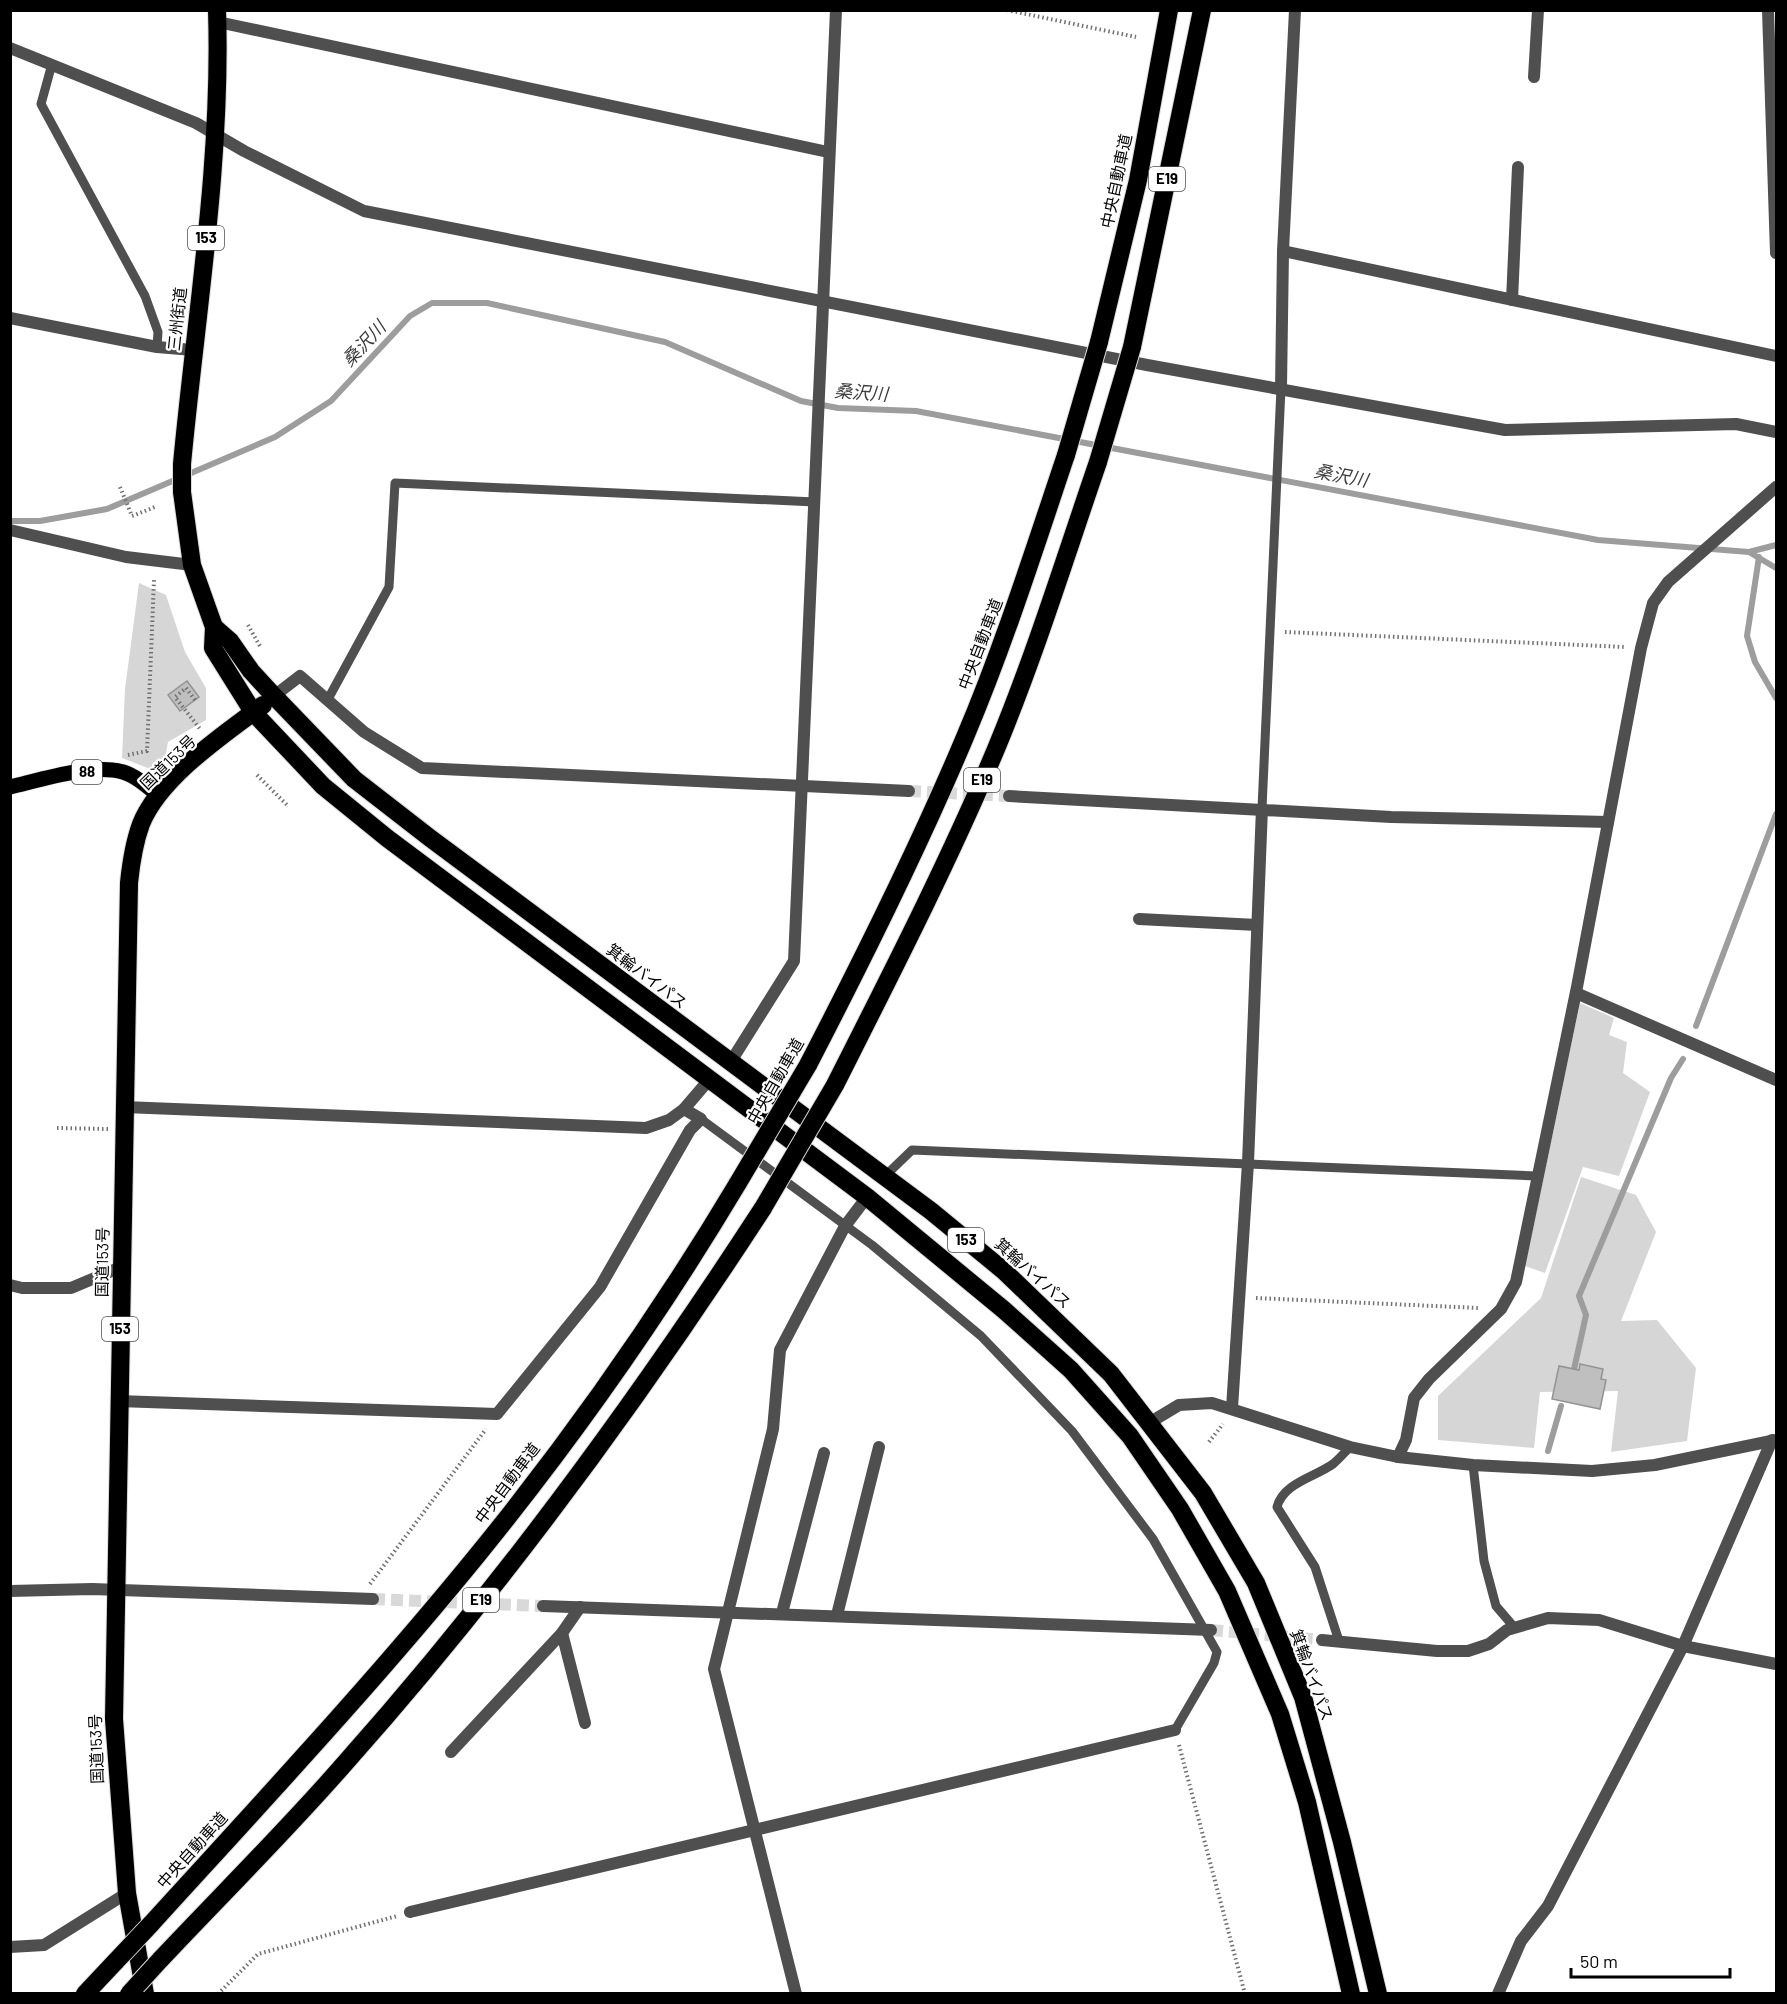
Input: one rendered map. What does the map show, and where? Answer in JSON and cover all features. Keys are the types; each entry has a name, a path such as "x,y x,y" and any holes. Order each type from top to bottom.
{"highway":[{"name":"中央自動車道","path":"85,1994 151,1924 479,1552 616,1372 682,1277 808,1065 888,909 965,736 1012,617 1066,455 1099,342 1138,180 1169,10"},
{"name":"E19","path":"129,1994 346,1763 499,1578 607,1439 763,1208 835,1085 918,920 996,748 1042,627 1098,462 1131,347 1203,10"},
{"name":"三州街道","path":"218,16 215,134 182,465 182,492 192,565 214,627 213,648 253,712"},
{"name":"三州街道","path":"214,627 230,641 251,671 274,696"},
{"name":"国道153号","path":"144,1994 127,1893 114,1719 129,883 137,835 158,795 188,766 274,696"},
{"name":"箕輪バイパス","path":"274,696 354,779 884,1177 1004,1271 1111,1374 1203,1493 1256,1583 1303,1697 1342,1842 1378,1994"},
{"name":"153","path":"253,712 323,786 357,814 708,1081 867,1197 1004,1310 1071,1370 1130,1436 1180,1509 1227,1591 1280,1714 1307,1802 1351,1994"}],"main road":[{"name":"88","path":"10,788 57,777 110,770 123,772 140,780 158,795"}],"street":[{"path":"730,1063 794,961 836,10"},
{"path":"1281,388 1283,251 1295,10"},
{"path":"1534,77 1538,10"},
{"path":"1768,10 1776,253"},
{"path":"218,16 828,152"},
{"path":"10,48 196,123 244,151 364,211 1147,365 1505,430 1736,424 1776,432"},
{"path":"1512,300 1518,167"},
{"path":"1283,251 1776,356"},
{"path":"10,318 157,347 193,350"},
{"path":"1398,1457 1406,1440 1414,1398 1429,1379 1501,1309 1515,1282 1576,993 1641,648 1653,603 1668,582 1776,487"},
{"path":"10,530 126,557 192,565"},
{"path":"274,696 300,676 364,732 422,768 909,791"},
{"path":"1009,796 1262,808 1391,817 1608,822"},
{"path":"1234,1409 1248,1162 1262,808"},
{"path":"1139,919 1257,925"},
{"path":"1576,993 1776,1080"},
{"path":"124,1107 646,1128 669,1120 684,1109 708,1081"},
{"path":"118,1401 497,1414 600,1287 690,1130 702,1119 684,1109"},
{"path":"796,1994 757,1831 714,1669 773,1429 780,1350 845,1226 867,1197"},
{"path":"10,1285 22,1288 71,1288 121,1267"},
{"path":"1149,1423 1179,1405 1212,1403 1350,1447 1398,1457 1473,1465 1592,1471 1654,1465 1774,1440"},
{"path":"1498,1994 1521,1941 1548,1906 1683,1646 1774,1440"},
{"path":"837,1615 879,1447"},
{"path":"782,1613 824,1453"},
{"path":"10,1591 115,1591 373,1599"},
{"path":"543,1606 1208,1630"},
{"path":"451,1752 562,1633 580,1607"},
{"path":"1322,1640 1437,1651 1468,1651 1489,1644 1514,1627 1548,1618 1599,1620 1683,1646 1776,1664"},
{"path":"562,1633 585,1723"},
{"path":"410,1912 1175,1730"},
{"path":"10,1947 44,1945 127,1893"}],"lane":[{"path":"52,64 41,104 145,296 158,332 157,347"},
{"path":"1262,808 1281,388"},
{"path":"327,701 389,588 395,483 815,502"},
{"path":"702,1119 872,1245 981,1336 1072,1431 1153,1539 1208,1630 1217,1652 1214,1663 1175,1730"},
{"path":"884,1177 912,1150 1248,1162 1536,1176"},
{"path":"1339,1641 1315,1567 1279,1514 1277,1507 1279,1499 1286,1493 1300,1482 1332,1464 1350,1447"},
{"path":"1473,1465 1484,1561 1496,1606 1514,1627"}],"path":[{"path":"1007,10 1136,37"},
{"path":"120,488 132,516 155,507"},
{"path":"119,757 147,751 154,580"},
{"path":"1269,632 1641,648"},
{"path":"195,700 186,688 176,697 198,728"},
{"path":"257,775 288,806"},
{"path":"57,1128 124,1129"},
{"path":"1240,1297 1501,1309"},
{"path":"1209,1442 1234,1409"},
{"path":"359,1598 497,1414"},
{"path":"1175,1730 1245,1994"},
{"path":"218,1994 258,1953 410,1912"}],"shaded area":[{"path":"139,583 166,595 185,652 206,688 206,720 168,742 164,764 153,770 122,758 125,689"},
{"path":"1580,1003 1614,1018 1609,1035 1627,1042 1623,1073 1650,1092 1619,1176 1583,1167 1545,1273 1525,1266"},
{"path":"1581,1177 1636,1195 1656,1232 1621,1321 1657,1320 1696,1368 1687,1441 1611,1452 1618,1391 1540,1392 1534,1448 1438,1440 1438,1396 1541,1298"}],"building":[{"path":"187,681 199,697 180,711 168,695"},
{"path":"1580,1364 1603,1369 1601,1379 1606,1380 1600,1409 1552,1399 1559,1366 1579,1370"}],"waterway":[{"name":"桑沢川","path":"10,521 40,521 107,509 275,437 331,401 410,316 432,303 487,303 665,342 801,401 838,408 916,411 1598,540 1749,552 1776,568"},
{"path":"1749,552 1776,545"},
{"path":"1759,557 1747,636 1755,662 1776,698"},
{"path":"1696,1026 1776,814"},
{"path":"1573,1374 1586,1315 1579,1296 1671,1078 1683,1059"},
{"path":"1548,1451 1561,1406"}],"tunnel":[{"path":"909,791 1009,796"},
{"path":"373,1599 543,1606"},
{"path":"1211,1630 1322,1640"}]}
